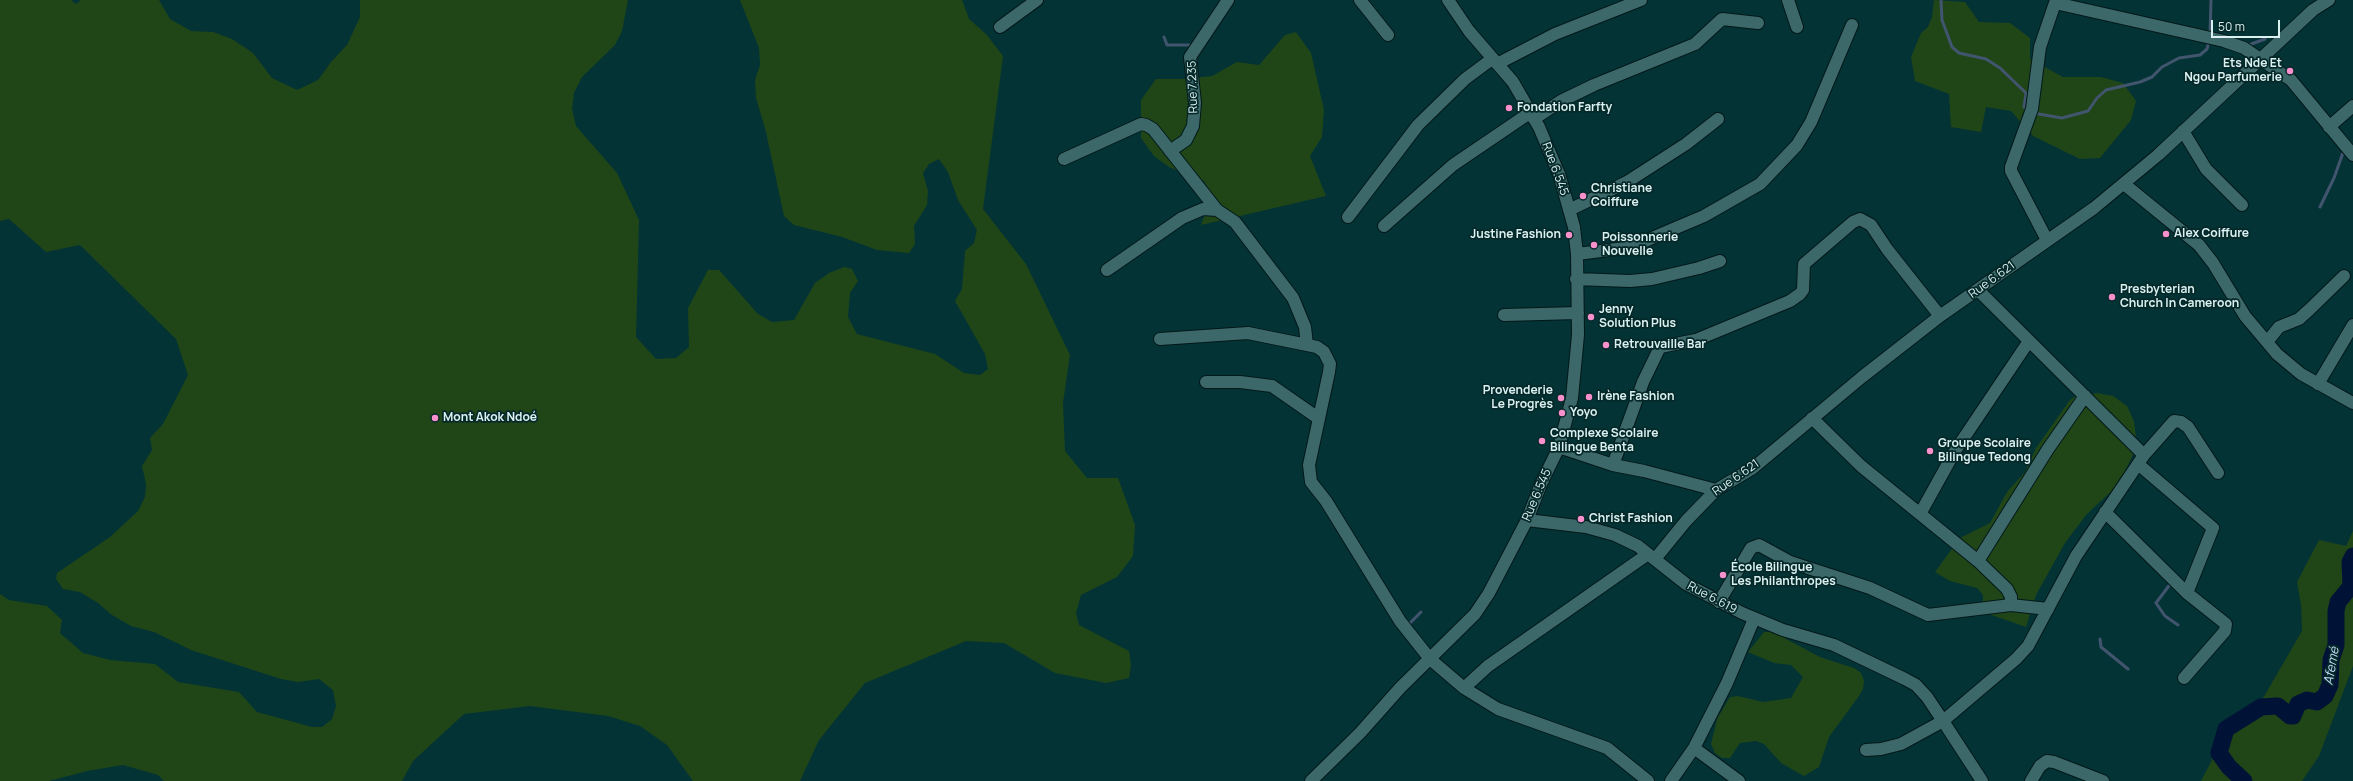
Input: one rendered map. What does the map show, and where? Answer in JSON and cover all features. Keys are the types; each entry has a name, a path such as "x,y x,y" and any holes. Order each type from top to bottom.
{"street":[{"path":"1000,27 1037,0"},
{"name":"Rue 7.235","path":"1170,151 1186,140 1194,126 1195,103 1190,57 1228,0"},
{"path":"1360,0 1388,35"},
{"path":"1348,217 1418,125 1465,80 1495,62 1555,34 1641,0"},
{"path":"1788,0 1797,27"},
{"name":"Rue 6.621","path":"1652,556 1716,490 1753,468 1812,418 1940,316 2094,208 2124,184 2261,60 2313,10 2329,0"},
{"name":"Rue 6.545","path":"1311,781 1326,768 1400,688 1475,614 1489,593 1527,520 1541,484 1559,447 1572,398 1578,313 1576,254 1569,210 1559,174 1533,116 1513,82 1469,31 1452,1"},
{"path":"2047,240 2011,171 2030,115 2040,47 2055,2 2211,38 2244,48 2291,80 2353,155"},
{"path":"1384,226 1453,166 1533,116 1594,85 1696,44 1722,19 1758,23"},
{"path":"1576,254 1625,248 1645,241 1698,219 1760,184 1797,145 1811,122 1852,25"},
{"path":"2330,127 2353,106"},
{"path":"1569,210 1627,182 1681,148 1718,119"},
{"path":"1064,158 1143,124 1153,129 1217,210 1235,222 1293,298 1304,326 1307,345"},
{"path":"2183,131 2206,169 2242,205"},
{"path":"2124,184 2199,245 2213,263 2245,316 2286,362 2318,384 2353,403"},
{"path":"1107,270 1182,218 1203,209 1217,210"},
{"path":"1613,465 1643,382 1660,347 1696,340 1790,301 1803,290 1804,264 1853,222 1860,219 1871,225 1940,316"},
{"path":"1576,279 1630,281 1652,279 1699,268 1720,261"},
{"path":"2267,342 2279,327 2299,318 2344,276"},
{"path":"1978,290 2085,396 2141,459 2213,528 2187,593"},
{"path":"1504,315 1578,313"},
{"path":"2318,384 2353,325"},
{"path":"1160,339 1248,333 1318,347 1324,352 1330,364 1309,465 1311,482 1326,501 1400,621 1430,659 1464,688 1498,709 1541,727 1607,748 1648,781"},
{"path":"1920,514 1955,451 2029,341"},
{"path":"1206,382 1240,382 1272,386 1318,418"},
{"path":"1978,561 2048,449 2085,396"},
{"path":"1812,418 1862,466 1978,561 2007,589 2011,597 2011,605"},
{"path":"1866,750 1881,749 1901,744 1943,721 2016,659 2035,635 2076,556 2105,512 2141,459 2174,422 2181,422 2188,427 2218,473"},
{"path":"1559,447 1613,465 1644,471 1716,490"},
{"path":"2105,512 2187,593 2222,620 2227,627 2184,678"},
{"name":"Rue 6.619","path":"1527,520 1586,527 1615,535 1638,546 1686,584 1719,602 1754,619 1834,645 1906,679 1921,691 1943,721 1982,781"},
{"path":"1719,602 1751,548 1759,545 1790,562 1870,588 1928,615 2011,605 2048,609"},
{"path":"1464,688 1488,666 1652,556"},
{"path":"1670,781 1694,748 1728,683 1754,619"},
{"path":"1694,748 1739,781"},
{"path":"2031,781 2040,766 2047,761 2054,762 2102,781"}],"green space":[{"path":"0,0 71,0 76,4 81,0 159,0 170,19 191,31 213,32 232,39 253,53 272,78 297,90 318,80 331,62 347,45 360,17 360,0 628,0 622,31 615,45 582,77 574,93 572,109 576,126 617,173 639,220 636,337 656,359 676,358 689,347 688,308 708,270 719,270 758,314 772,322 794,320 815,283 829,273 844,267 852,269 858,281 850,293 848,317 857,334 935,354 964,373 980,375 988,369 985,354 955,301 962,289 965,251 974,243 977,230 958,200 948,172 939,159 929,164 923,173 928,191 927,205 914,226 915,244 909,253 877,250 842,237 794,225 784,216 766,132 756,98 755,80 760,65 759,48 740,0 962,0 969,19 986,34 1003,56 983,209 1026,264 1070,355 1063,403 1065,451 1087,478 1118,478 1135,525 1133,556 1117,577 1081,595 1076,613 1079,625 1129,651 1131,665 1129,678 1106,683 1055,673 1004,643 966,641 865,683 819,740 800,781 693,781 667,745 640,726 608,716 530,706 464,714 413,761 402,781 164,781 158,775 123,765 87,771 49,781 0,781 0,594 9,600 47,606 62,620 60,633 83,653 110,660 155,664 178,682 239,692 257,712 312,727 322,727 332,719 336,706 333,690 319,679 298,682 281,679 191,650 154,632 131,626 112,615 98,603 80,592 63,589 56,579 57,573 110,537 138,511 145,497 146,484 142,466 152,450 150,438 163,424 188,375 176,339 80,245 46,252 9,219 0,221"},
{"path":"1934,0 1965,2 1979,22 2010,23 2030,38 2030,59 2063,77 2101,77 2123,83 2136,101 2131,120 2100,158 2080,159 2033,136 2011,111 1986,107 1981,132 1951,127 1949,94 1915,81 1911,57 1921,33 1928,27 1932,17"},
{"path":"1296,32 1311,53 1324,110 1322,137 1310,156 1326,196 1201,225 1212,197 1204,181 1169,167 1154,156 1141,138 1141,100 1156,79 1183,79 1212,76 1237,62 1259,65 1285,35"},
{"path":"2097,393 2113,396 2127,406 2134,421 2137,446 2119,484 2086,515 2065,543 2036,595 2026,627 1983,612 1983,595 1977,588 1950,581 1935,572 1960,538 1990,523 2007,492 2025,472 2036,448 2070,400 2077,395 2085,396"},
{"path":"2353,531 2353,666 2319,756 2302,781 2201,781 2212,760 2227,721 2259,705 2302,631 2301,605 2297,582 2319,540 2346,546"},
{"path":"1764,632 1773,632 1820,657 1854,668 1861,673 1864,681 1863,689 1859,696 1829,737 1819,767 1804,776 1781,763 1764,744 1756,741 1740,743 1730,758 1722,758 1715,753 1711,744 1717,719 1730,697 1738,696 1763,702 1791,698 1803,677 1791,665 1774,663 1748,652"}],"waterway":[{"path":"1941,0 1942,20 1952,47 1959,53 1986,59 2000,68 2026,93 2024,107 2028,111"},
{"path":"2210,35 2211,0"},
{"path":"1164,37 1167,45 1190,45"},
{"path":"2246,46 2265,39"},
{"path":"2033,113 2062,118 2088,111 2097,98 2106,90 2140,82 2152,77 2162,67 2179,58 2200,55 2207,49 2209,41"},
{"path":"2320,207 2334,178 2344,150"},
{"name":"Afemé","path":"2244,781 2229,767 2219,753 2226,729 2261,707 2278,706 2290,716 2293,716 2298,704 2307,700 2317,702 2325,696 2330,685 2331,660 2336,645 2336,611 2338,602 2351,586 2350,562 2353,556"},
{"path":"2171,583 2156,603 2165,616 2178,625"},
{"path":"1408,625 1421,612"},
{"path":"2100,639 2101,647 2128,669"}],"place":[{"name":"Ets Nde Et Ngou Parfumerie","path":"2290,71"},
{"name":"Fondation Farfty","path":"1509,108"},
{"name":"Christiane Coiffure","path":"1583,196"},
{"name":"Alex Coiffure","path":"2166,234"},
{"name":"Justine Fashion","path":"1569,235"},
{"name":"Poissonnerie Nouvelle","path":"1594,245"},
{"name":"Presbyterian Church In Cameroon","path":"2112,297"},
{"name":"Jenny Solution Plus","path":"1591,317"},
{"name":"Retrouvaille Bar","path":"1606,345"},
{"name":"Irène Fashion","path":"1589,397"},
{"name":"Provenderie Le Progrès","path":"1561,398"},
{"name":"Yoyo","path":"1562,413"},
{"name":"Mont Akok Ndoé","path":"435,418"},
{"name":"Complexe Scolaire Bilingue Benta","path":"1542,441"},
{"name":"Groupe Scolaire Bilingue Tedong","path":"1930,451"},
{"name":"Christ Fashion","path":"1581,519"},
{"name":"École Bilingue Les Philanthropes","path":"1723,575"}]}
